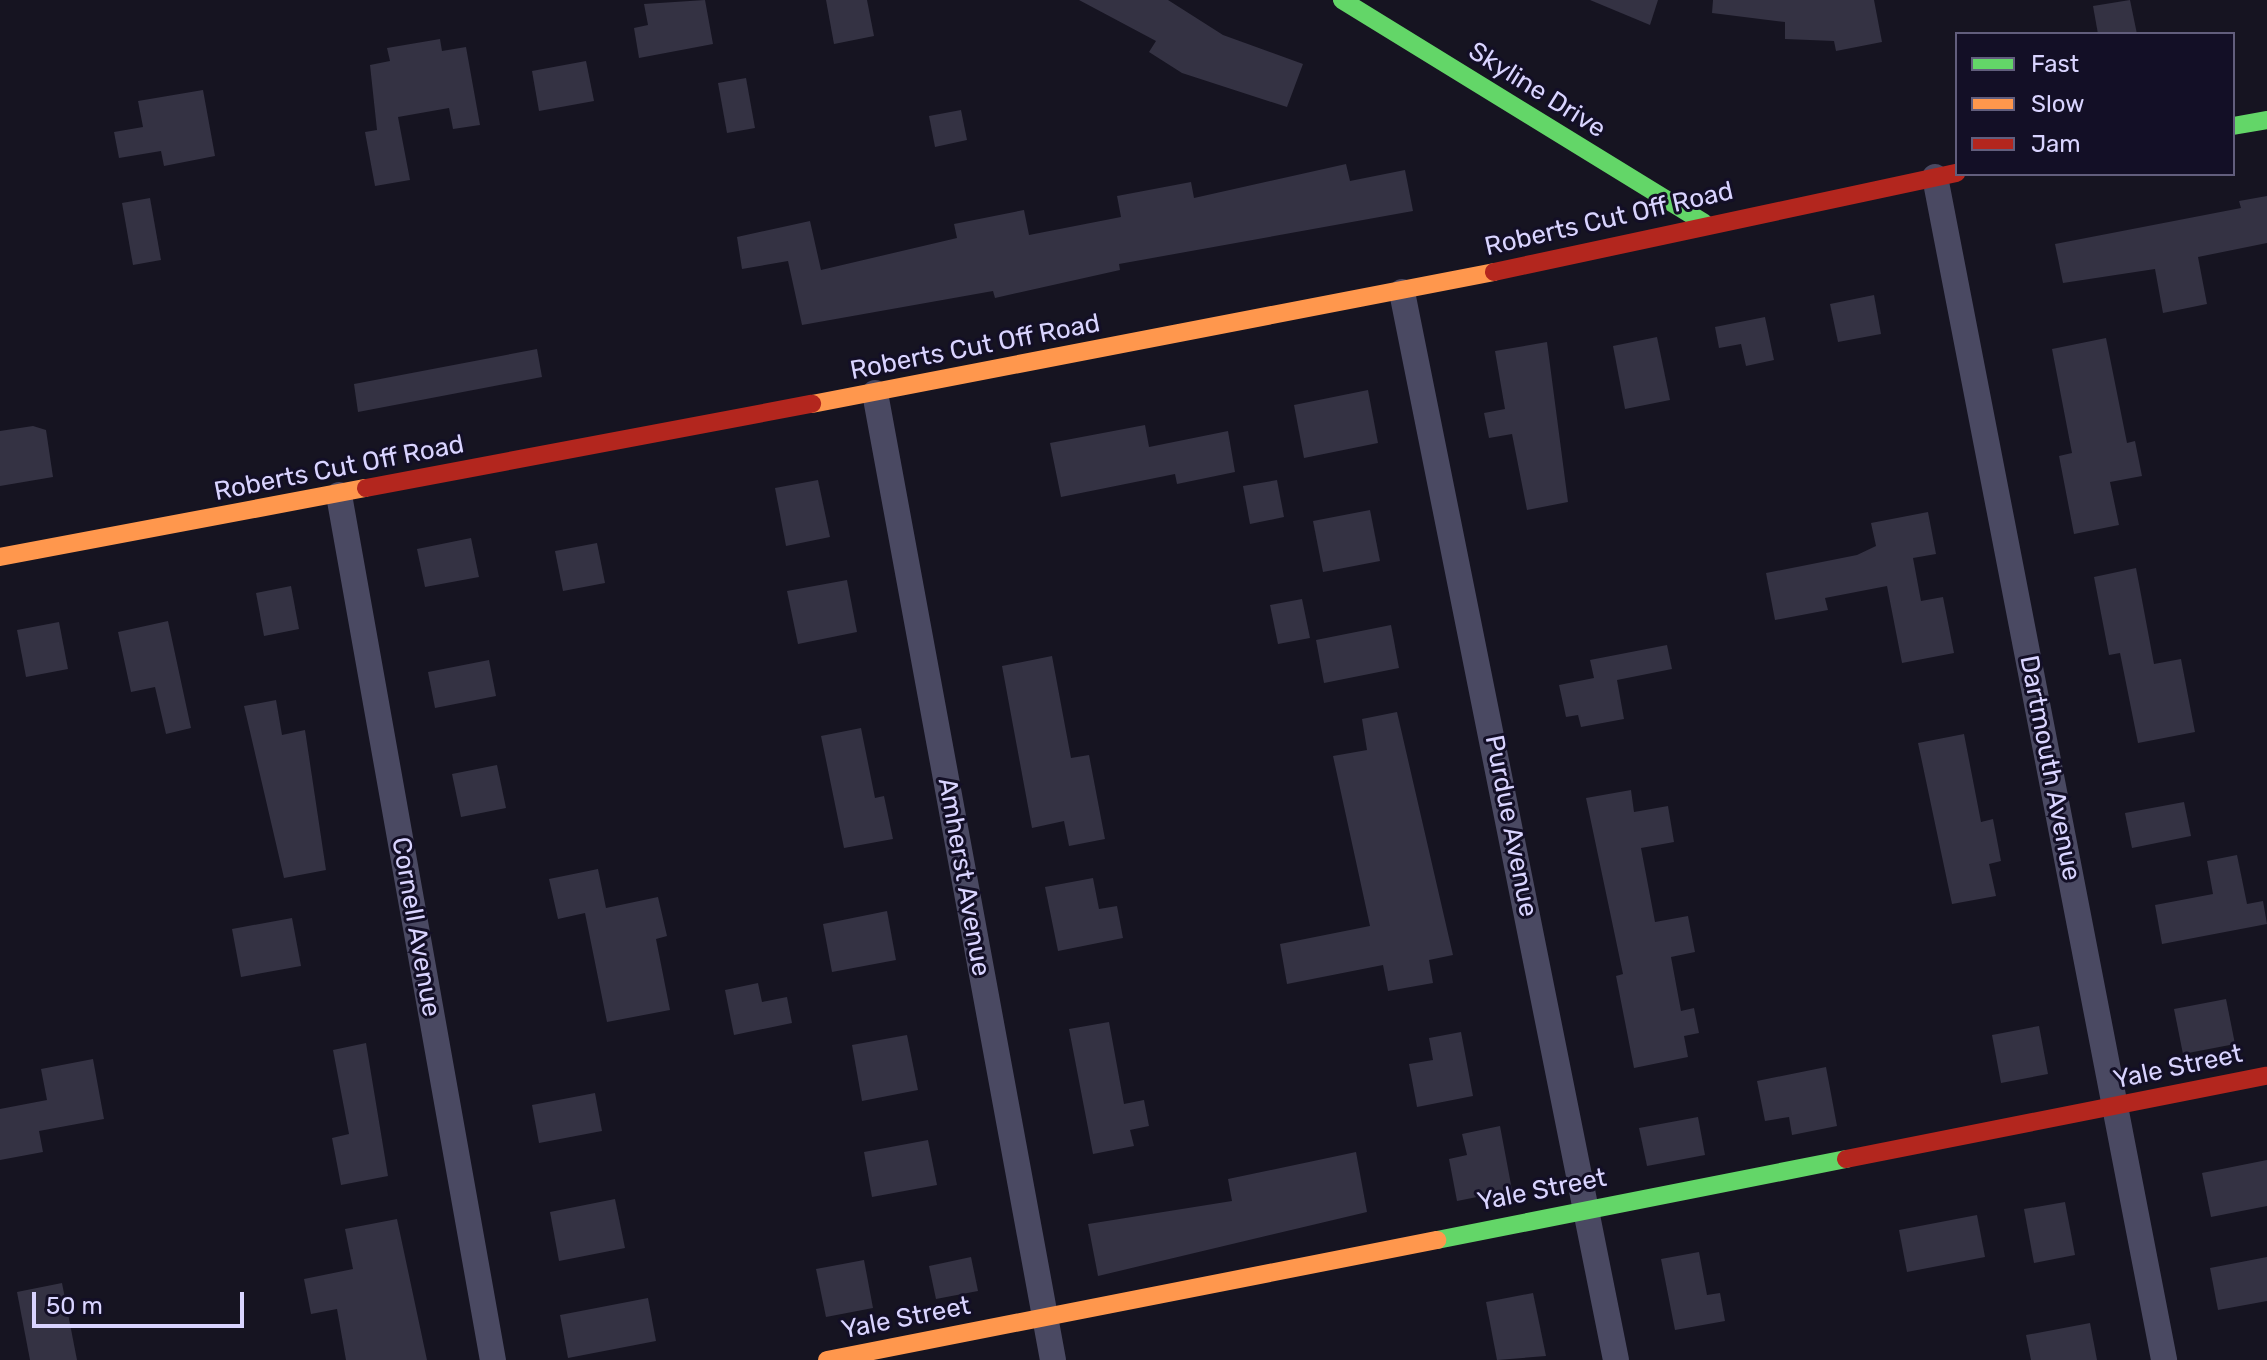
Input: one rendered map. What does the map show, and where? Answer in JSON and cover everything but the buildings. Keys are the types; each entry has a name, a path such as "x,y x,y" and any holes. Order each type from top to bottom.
{"street":[{"name":"Skyline Drive","path":"1342,0 1704,223"},
{"path":"2235,126 2267,120"},
{"name":"Roberts Cut Off Road","path":"0,557 1402,292 1704,223 1946,175"},
{"name":"Dartmouth Avenue","path":"1946,175 2164,1360"},
{"name":"Purdue Avenue","path":"1402,292 1616,1360"},
{"name":"Amherst Avenue","path":"875,393 1053,1360"},
{"name":"Cornell Avenue","path":"339,495 493,1360"},
{"name":"Yale Street","path":"827,1360 1586,1207 2267,1076"}],"traffic: fast":[{"path":"1342,0 1704,223"},
{"path":"2235,126 2267,120"},
{"path":"1437,1240 1846,1159"}],"traffic: slow":[{"path":"812,404 1494,272"},
{"path":"0,557 366,488"},
{"path":"827,1360 1437,1240"}],"traffic: jam":[{"path":"1494,272 1955,173"},
{"path":"366,488 812,404"},
{"path":"1846,1159 2267,1076"}]}
